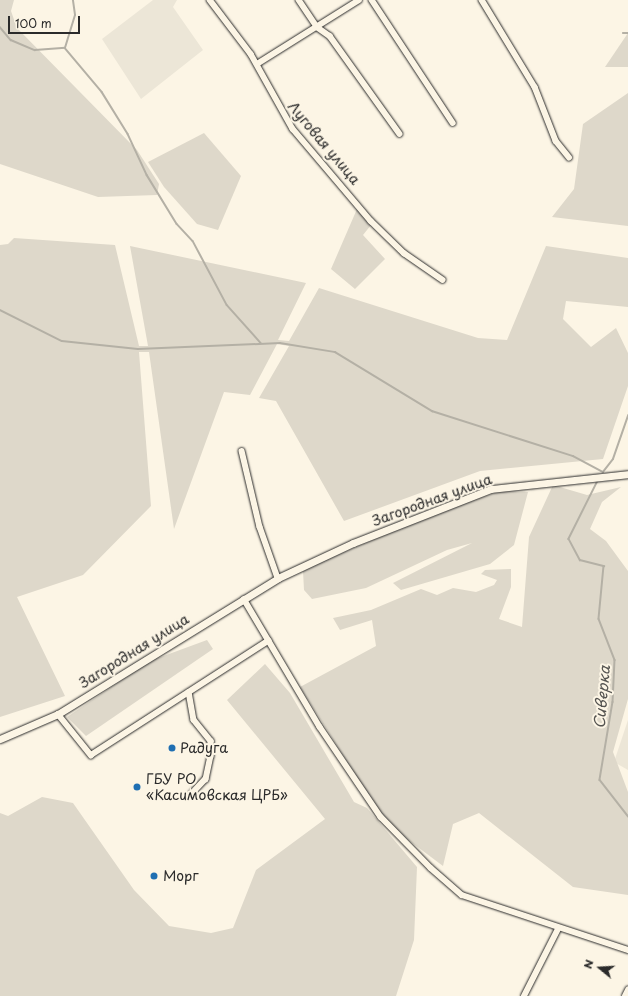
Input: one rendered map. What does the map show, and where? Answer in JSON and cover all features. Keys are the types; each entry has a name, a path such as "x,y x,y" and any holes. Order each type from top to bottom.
{"main road":[{"name":"Загородная улица","path":"0,739 58,714 278,578 353,544 491,489 628,474"}],"street":[{"name":"Луговая улица","path":"210,0 257,64 270,93 293,129 371,221 404,253 443,280"},
{"path":"299,0 317,27 330,36 400,134"},
{"path":"257,64 359,0"},
{"path":"372,0 453,123"},
{"path":"482,0 535,87 556,141 569,157"},
{"path":"242,451 260,527 278,578"},
{"path":"244,599 320,727 381,817 431,868 462,895 558,929 628,950"},
{"path":"58,714 91,755 268,641"},
{"path":"189,692 194,720 211,741 206,779 192,794"},
{"path":"524,996 558,929"},
{"path":"625,996 628,990"}],"shaded area":[{"path":"0,0 14,0 11,11 17,28 137,150 159,184 157,195 98,197 0,164"},
{"path":"153,0 177,0 173,7 203,50 141,99 102,39"},
{"path":"628,33 628,67 605,67"},
{"path":"628,93 628,226 552,217 574,189 583,124"},
{"path":"204,133 241,176 218,230 197,224 164,187 148,162"},
{"path":"357,209 371,225 363,235 385,259 355,289 331,269"},
{"path":"14,238 115,245 139,346 148,346 130,246 306,283 278,340 289,341 319,288 478,338 507,340 546,246 628,258 628,307 566,301 563,319 591,347 616,328 628,353 628,386 603,459 480,471 344,521 276,401 259,398 289,346 277,344 250,395 224,392 174,529 149,352 139,352 151,506 83,575 17,597 65,696 0,717 0,245 8,244"},
{"path":"553,485 587,495 621,487 602,502 590,529 606,541 628,571 628,699 613,752 628,792 628,895 573,887 479,813 453,824 443,866 407,839 379,812 300,687 376,646 372,620 340,630 333,618 371,610 421,589 437,595 453,588 476,592 494,585 497,580 481,574 485,570 511,569 511,587 499,619 522,627 529,537"},
{"path":"501,491 528,492 514,545 490,564 401,590 393,583 472,543 447,550 366,588 312,599 304,590 303,571 316,564 444,510"},
{"path":"207,640 213,649 86,736 67,717 150,661"},
{"path":"265,664 290,693 354,802 367,808 417,867 414,940 396,996 0,996 0,813 8,816 42,797 73,803 134,890 169,926 211,933 233,928 256,870 325,819 227,700"},
{"path":"628,720 628,770 614,762"}],"waterway":[{"path":"65,48 75,15 73,0"},
{"path":"0,27 11,40 35,50 65,48"},
{"path":"623,33 628,33"},
{"path":"65,48 102,92 128,134 147,175 177,224 193,241 227,305 261,343"},
{"path":"0,310 62,341 138,349 280,343 335,352 432,411 573,456 603,472"},
{"name":"Сиверка","path":"603,472 613,459 628,416"},
{"name":"Сиверка","path":"598,481 569,539 580,560 604,566 599,619 615,660 613,702 600,780 628,816"}],"place":[{"name":"Радуга","path":"172,748"},
{"name":"ГБУ РО «Касимовская ЦРБ»","path":"137,787"},
{"name":"Морг","path":"154,876"}]}
